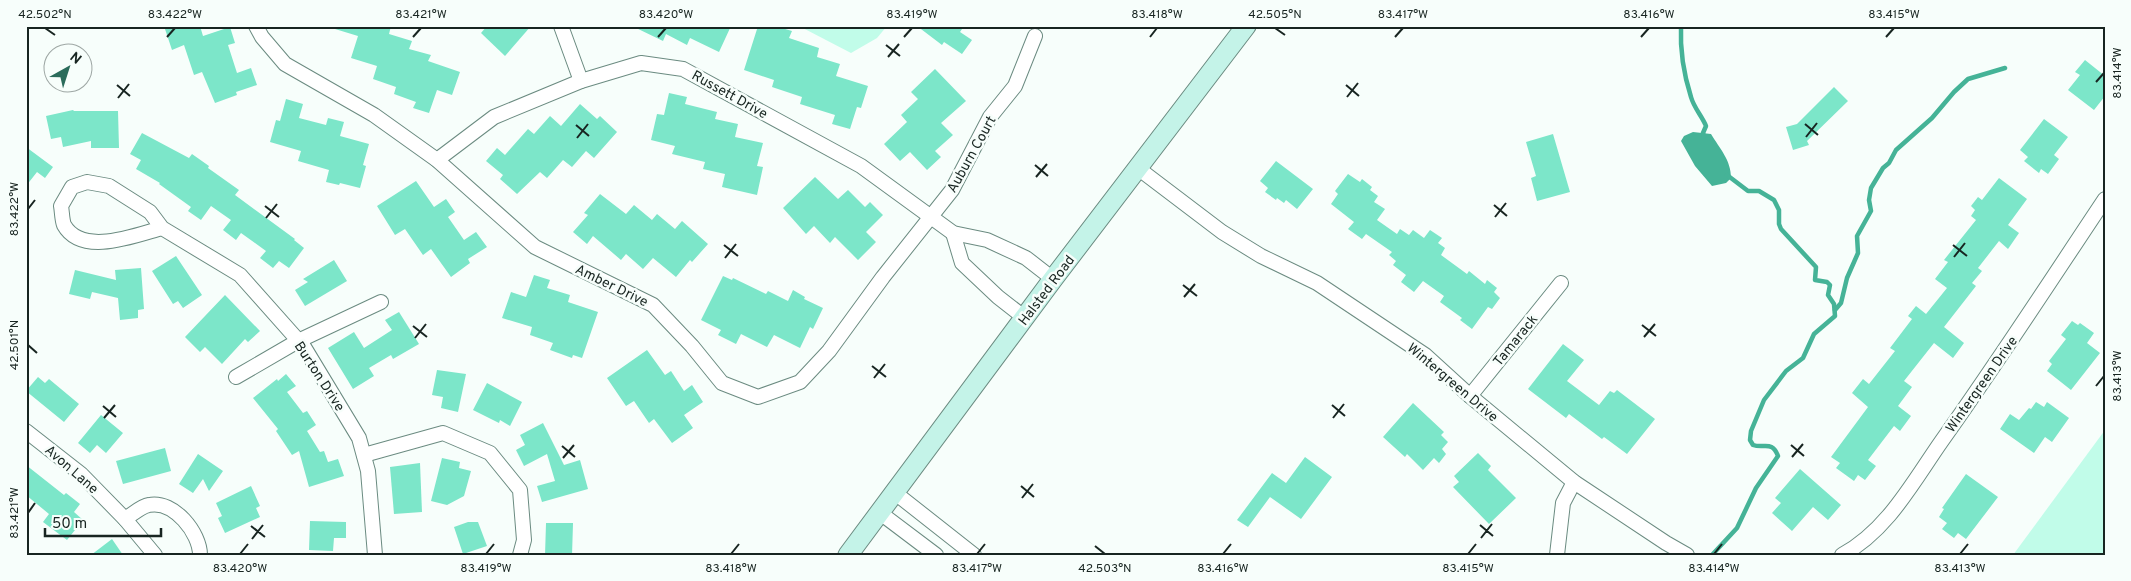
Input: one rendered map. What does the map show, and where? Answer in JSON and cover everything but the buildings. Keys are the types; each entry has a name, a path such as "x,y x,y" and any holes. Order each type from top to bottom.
{"street":[{"name":"Amber Drive","path":"256,26 285,64 374,115 437,160 535,247 652,305 692,346 722,383 758,397 800,382 815,368 931,216"},
{"path":"561,26 581,81"},
{"name":"Halsted Road","path":"848,555 1246,26"},
{"name":"Auburn Court","path":"931,216 952,190 990,116 1015,86 1035,36"},
{"name":"Russett Drive","path":"437,160 494,117 581,81 641,63 683,69 861,166 953,233 987,240 1026,258 1054,279"},
{"name":"Wintergreen Drive","path":"1139,169 1222,232 1261,256 1317,283 1425,356 1574,482 1687,555"},
{"name":"Burton Drive","path":"162,228 121,240 96,242 77,237 64,225 61,206 72,187 87,182 109,186 150,212 162,228 240,275 298,341 324,379 359,438 368,471 375,555"},
{"name":"Wintergreen Drive","path":"1842,555 1852,550 1886,520 1987,377 2105,199"},
{"path":"953,233 962,264 1025,318"},
{"name":"Tamarack","path":"1470,396 1561,283"},
{"path":"236,377 298,341 381,302"},
{"name":"Avon Lane","path":"26,432 81,474 126,519 155,555"},
{"path":"364,455 443,433 490,453 520,490 524,540 520,555"},
{"path":"1557,555 1563,503 1574,482"},
{"path":"894,492 974,555"},
{"path":"126,519 149,505 168,508 184,519 192,529 200,555"},
{"path":"879,512 936,555"}],"shaded area":[{"path":"799,26 887,26 877,38 851,53"},
{"path":"1693,132 1711,134 1727,160 1731,172 1731,178 1726,183 1712,186 1695,166 1681,141 1684,136"},
{"path":"2105,430 2105,555 2013,555"}],"waterway":[{"path":"1681,26 1686,80 1692,101 1706,126 1703,133 1704,136"},
{"path":"1835,310 1841,303 1847,278 1858,253 1857,236 1871,211 1869,200 1871,188 1883,168 1889,163 1896,150 1932,118 1968,79 2005,68"},
{"path":"1712,555 1737,528 1756,488 1778,456 1773,448 1753,445 1750,440 1751,431 1764,400 1786,371 1803,358 1814,334 1835,316 1834,304 1828,295 1830,285 1827,282 1815,280 1816,267 1781,229 1779,210 1774,200 1759,191 1748,191 1727,175"}]}
